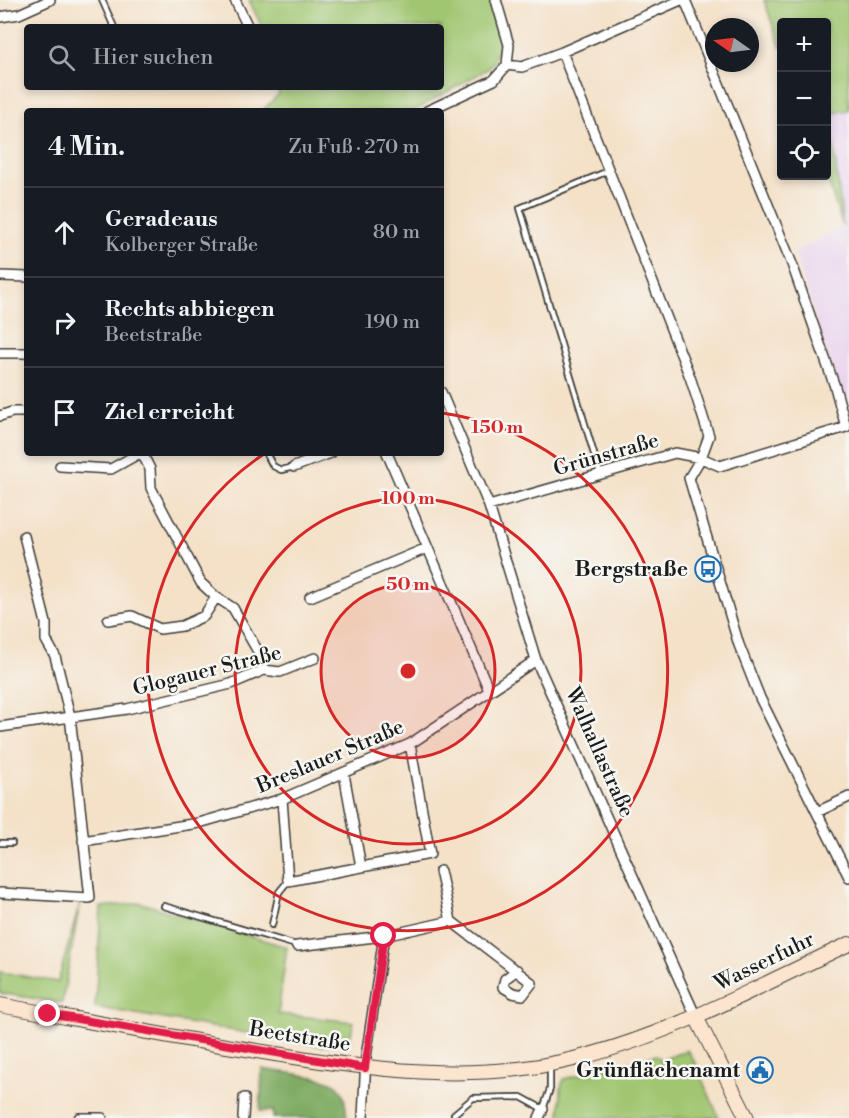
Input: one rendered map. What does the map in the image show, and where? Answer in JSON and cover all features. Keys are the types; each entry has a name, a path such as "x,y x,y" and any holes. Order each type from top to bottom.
{"main road":[{"name":"Wasserfuhr","path":"696,1017 849,944"},
{"name":"Beetstraße","path":"0,1005 226,1046 365,1068 458,1072 550,1065 616,1047 696,1017"},
{"name":"Walhallastraße","path":"696,1017 747,1118"}],"street":[{"path":"0,17 19,14 50,0"},
{"path":"235,0 247,24"},
{"path":"433,108 494,80 507,65 509,45 496,0"},
{"path":"507,65 522,67 681,0"},
{"name":"Grünstraße","path":"489,506 675,453 701,458 720,466 846,428 835,387 792,264 685,0"},
{"path":"562,52 690,377 708,436 701,458 689,478 739,645 760,698 849,877"},
{"path":"0,276 24,277"},
{"path":"0,353 24,353"},
{"name":"Walhallastraße","path":"444,399 489,506 536,660 696,1017"},
{"path":"0,416 12,411 24,412"},
{"path":"60,466 111,469 135,456"},
{"path":"143,456 150,469 151,488 201,583 233,608 260,656 264,670"},
{"path":"294,467 324,456"},
{"path":"388,456 489,690"},
{"path":"0,893 90,898 70,716 55,656 46,640 46,623 24,536"},
{"path":"310,597 427,548"},
{"path":"108,620 132,616 160,629 182,626 204,616 216,597"},
{"name":"Glogauer Straße","path":"0,727 127,709 231,684 264,670 280,672 315,658"},
{"name":"Breslauer Straße","path":"83,841 200,823 282,800 410,744 536,660"},
{"path":"282,800 288,880 430,854 410,744"},
{"path":"344,774 361,867"},
{"path":"817,812 849,797"},
{"path":"440,871 451,921 517,970"},
{"path":"297,946 384,936 451,921"},
{"path":"363,1118 365,1068 384,936"},
{"path":"243,1098 243,1118"},
{"path":"80,1118 102,1118"}],"lane":[{"path":"102,0 113,24"},
{"path":"600,474 520,208 609,171"},
{"path":"268,456 273,466 281,470 294,467"},
{"path":"0,843 12,843"},
{"path":"272,925 279,892 288,880"},
{"path":"164,906 297,946"},
{"path":"454,1114 473,1098 521,1097 541,1114 550,1089 550,1065"}],"shaded area":[{"path":"849,110 849,420 794,253 843,226 831,113"}],"green space":[{"path":"249,0 491,0 502,38 491,67 419,108 265,108 279,94 278,90 444,90 444,24 261,24"},
{"path":"764,0 849,0 849,110 831,114 831,18 777,18 777,37"},
{"path":"831,123 843,226 827,180 831,180"},
{"path":"80,903 62,1003 0,993 0,972 58,982"},
{"path":"141,903 287,947 278,1014 354,1022 349,1042 322,1046 95,1007 101,907"},
{"path":"687,1050 697,1066 719,1118 560,1118 561,1087 564,1079 656,1055 662,1060"},
{"path":"262,1069 315,1077 334,1083 343,1094 347,1118 273,1118 273,1111 260,1111"}],"place":[{"name":"Bergstraße","path":"708,569"},
{"name":"Grünflächenamt","path":"760,1070"}],"route":[{"path":"48,1014 365,1068 384,936"}]}
